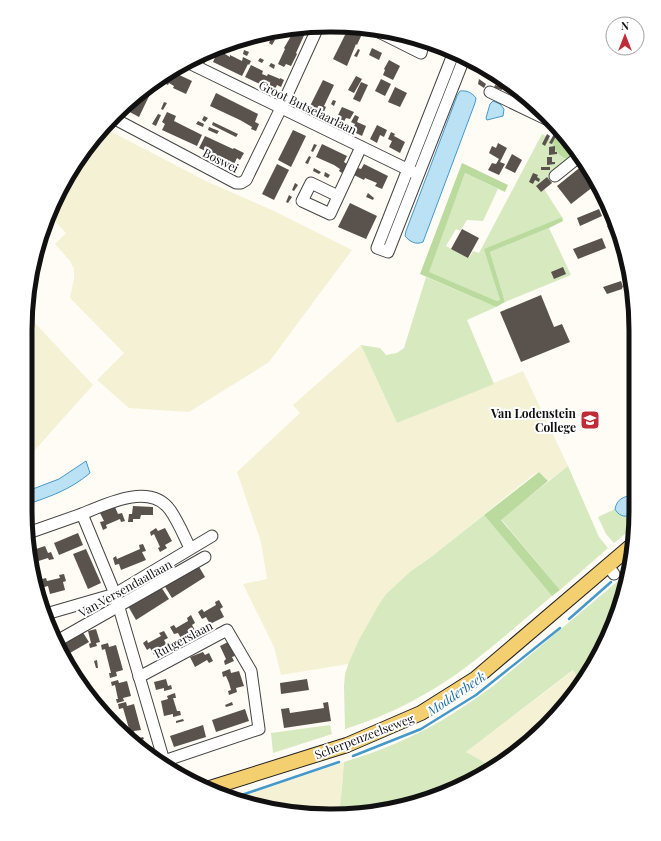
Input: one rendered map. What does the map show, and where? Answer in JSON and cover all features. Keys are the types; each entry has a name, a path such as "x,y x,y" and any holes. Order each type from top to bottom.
{"main road":[{"name":"Scherpenzeelseweg","path":"216,786 347,745 421,713 475,679 611,570 625,553"}],"street":[{"name":"Boswei","path":"118,120 236,182 246,180 315,33"},
{"path":"392,39 421,53 423,47"},
{"path":"452,58 377,248 388,252 462,63"},
{"name":"Groot Butselaarlaan","path":"194,65 407,170 418,174"},
{"path":"490,92 535,113"},
{"path":"338,196 361,147"},
{"path":"555,176 575,160"},
{"path":"33,531 126,498 152,496 161,501 170,509 190,548"},
{"path":"82,514 115,594 161,756"},
{"name":"Van Versendaallaan","path":"50,613 115,594 212,536"},
{"name":"Van Versendaallaan","path":"61,639 205,557"},
{"name":"Rutgerslaan","path":"139,677 228,630 251,671 259,729 167,760"}],"shaded area":[{"path":"109,131 208,182 272,210 352,250 269,362 189,412 129,408 97,380 124,353 70,298 74,278 74,269 70,261 55,244 66,233 54,220 55,216 72,181 82,165"},
{"path":"34,322 93,385 32,453 32,330 32,323"},
{"path":"361,345 397,423 523,371 568,466 548,481 539,472 533,475 431,557 411,571 386,594 370,620 348,664 281,675 274,647 243,584 267,579 261,542 237,472 300,413 293,405"},
{"path":"574,670 578,677 555,707 542,722 512,747 488,764 466,752"},
{"path":"344,762 340,809 292,806 244,796"}],"green space":[{"path":"542,134 553,140 576,163 544,189 562,217 485,249 500,300 497,301 428,272 465,173 498,189 483,221 467,220 460,231 456,229 446,246 469,258 473,251 479,253"},
{"path":"555,134 577,162 565,158 557,152 555,149"},
{"path":"462,163 508,185 505,192 465,173 429,272 497,301 500,300 484,249 562,217 563,221 490,252 505,302 496,307 420,274"},
{"path":"549,228 571,275 505,302 490,252"},
{"path":"426,277 496,307 467,320 494,384 397,423 361,345 380,348 386,355 397,353 404,348"},
{"path":"568,466 599,537 608,548 560,590 501,519"},
{"path":"539,472 548,481 501,520 560,590 552,596 484,515"},
{"path":"615,509 622,515 629,515 628,532 614,543 606,534 598,517"},
{"path":"484,515 552,596 484,653 429,692 379,717 345,729 345,674 359,640 378,606 386,594 411,571"},
{"path":"621,579 606,625 589,660 578,677 573,670 466,752 488,764 445,786 408,799 369,806 340,809 344,762 369,754 428,728 466,705 493,686"},
{"path":"330,725 332,734 273,753 271,733"}],"water":[{"path":"460,91 467,91 473,95 476,98 475,103 423,242 413,242 405,236 406,231"},
{"path":"493,101 500,104 504,109 503,116 487,120 486,118 490,104"},
{"path":"86,461 90,473 75,484 32,503 32,489 59,479"},
{"path":"629,496 629,515 624,516 618,513 615,509 617,503 623,498"}],"building":[{"path":"346,33 362,34 347,66 333,59"},
{"path":"305,34 291,66 286,64 284,67 278,64 285,49 284,48 292,35"},
{"path":"271,39 275,40 272,45 269,43"},
{"path":"372,48 382,53 379,60 369,55"},
{"path":"358,49 360,50 357,57 354,56"},
{"path":"244,50 249,52 247,56 243,54"},
{"path":"223,52 230,57 230,55 242,61 243,57 251,61 242,76 213,62 216,55"},
{"path":"260,58 264,60 262,63 258,61"},
{"path":"389,60 400,66 393,80 383,75 384,69"},
{"path":"271,63 275,65 274,69 269,66"},
{"path":"251,65 263,71 262,74 267,76 268,74 284,80 281,87 277,85 274,91 245,77"},
{"path":"178,74 192,81 186,94 173,88 174,86 169,83 168,85 164,83"},
{"path":"356,76 362,79 354,93 348,90"},
{"path":"381,79 391,84 385,96 375,91"},
{"path":"479,79 486,84 484,88 478,84"},
{"path":"323,80 334,85 324,106 326,107 321,118 314,115 316,112 309,108"},
{"path":"361,82 368,85 360,102 353,99"},
{"path":"495,85 502,87 502,90 494,88"},
{"path":"395,87 407,93 400,107 388,102"},
{"path":"151,93 139,117 128,111"},
{"path":"216,93 258,114 255,122 259,124 256,131 240,120 210,106"},
{"path":"333,100 336,101 334,106 331,104"},
{"path":"164,102 167,103 163,110 161,109"},
{"path":"342,107 354,112 350,119 346,118 342,125 335,121"},
{"path":"167,112 176,116 174,121 202,135 197,146 162,130 165,124 162,122"},
{"path":"158,114 161,115 156,126 152,124"},
{"path":"355,115 359,117 357,122 366,126 362,136 352,131 355,124 351,122"},
{"path":"204,116 208,118 205,122 202,120"},
{"path":"198,121 204,124 203,127 196,124"},
{"path":"213,122 238,134 236,137 212,125"},
{"path":"377,125 387,130 384,137 380,135 377,143 370,139"},
{"path":"209,127 219,131 217,134 208,130"},
{"path":"293,130 306,136 291,167 278,160"},
{"path":"391,132 395,134 394,136 405,142 400,153 389,147 392,141 388,139"},
{"path":"547,134 550,136 545,146 542,144"},
{"path":"554,134 556,136 552,144 549,143"},
{"path":"205,136 244,153 240,160 237,158 234,164 199,148"},
{"path":"498,143 507,148 500,162 505,164 499,175 488,170 492,163 496,164 499,159 489,153 492,146 496,148"},
{"path":"314,144 317,145 313,152 311,151"},
{"path":"322,144 347,156 344,162 347,164 342,173 339,171 340,169 334,165 316,157"},
{"path":"555,146 555,152 557,152 557,154 549,155 549,147"},
{"path":"512,154 522,160 515,173 505,168"},
{"path":"309,156 311,157 308,164 305,163"},
{"path":"547,157 552,157 552,162 555,162 555,164 547,165"},
{"path":"277,164 289,170 274,200 262,194"},
{"path":"364,164 388,176 382,189 375,186 377,183 365,178 364,180 354,175 358,168 361,169"},
{"path":"541,167 550,167 550,170 541,170"},
{"path":"580,167 592,187 571,204 557,186"},
{"path":"314,168 321,172 319,174 313,171"},
{"path":"325,172 330,175 328,178 324,176"},
{"path":"533,173 538,175 537,177 540,179 539,182 535,180 533,184 529,182"},
{"path":"547,177 552,183 541,192 536,186"},
{"path":"295,183 298,185 294,191 292,190"},
{"path":"368,193 374,198 373,200 366,197"},
{"path":"289,195 292,197 288,203 286,202"},
{"path":"350,203 377,216 366,239 338,227"},
{"path":"599,209 602,216 580,226 577,218"},
{"path":"462,229 479,238 468,258 451,249"},
{"path":"602,238 606,248 578,259 573,249"},
{"path":"563,267 566,274 554,279 551,272"},
{"path":"621,281 623,287 622,289 607,294 603,287"},
{"path":"541,295 554,327 562,324 570,342 521,362 500,312"},
{"path":"133,506 153,507 153,515 141,515 140,519 133,519 133,522 128,522 129,514 132,514"},
{"path":"115,507 118,514 122,513 125,521 121,522 120,519 106,525 107,528 103,530 100,522 104,521 100,513"},
{"path":"156,528 158,531 165,528 172,541 165,545 167,548 160,552 158,548 160,547 154,534 151,536 150,532"},
{"path":"78,533 83,545 59,555 54,543"},
{"path":"143,544 146,551 142,552 146,560 121,570 119,564 115,565 113,558 116,556 117,559 140,549 139,545"},
{"path":"45,546 48,553 51,552 54,559 49,560 48,558 37,561 35,549"},
{"path":"86,549 101,583 88,589 73,554"},
{"path":"198,565 205,577 172,598 164,585"},
{"path":"64,574 66,581 63,582 65,590 50,594 48,586 44,587 42,579 46,578 47,581 60,578 59,575"},
{"path":"161,587 169,599 136,620 128,606"},
{"path":"219,600 223,607 220,609 224,617 210,624 206,617 202,619 198,612 202,609 204,612 216,605 215,602"},
{"path":"191,615 195,623 192,625 196,632 182,640 178,633 174,634 170,627 174,625 176,628 188,621 187,618"},
{"path":"96,629 100,642 96,643 97,646 90,648 89,644 91,643 88,631"},
{"path":"82,631 89,642 69,654 63,643"},
{"path":"164,631 168,638 164,640 168,647 154,655 150,648 147,650 143,643 147,640 148,643 161,636 159,633"},
{"path":"228,642 235,656 232,657 234,661 225,665 224,661 226,659 220,646"},
{"path":"108,643 109,647 116,645 123,670 116,672 117,676 110,678 109,673 111,673 105,649 102,650 101,645"},
{"path":"203,652 205,655 209,653 213,661 209,663 207,660 195,667 190,657"},
{"path":"97,660 98,668 96,668 94,661"},
{"path":"230,669 231,673 239,671 244,686 236,688 237,692 229,695 228,691 231,690 229,683 226,676 223,677 222,672"},
{"path":"166,679 168,686 171,685 172,689 164,691 164,688 156,690 154,682"},
{"path":"307,679 309,690 281,694 280,683"},
{"path":"118,680 119,683 127,681 131,696 123,698 124,701 117,703 116,699 118,699 115,685 112,686 111,682"},
{"path":"175,693 176,698 173,698 177,711 180,711 181,715 173,717 173,714 164,716 161,701 168,699 167,696"},
{"path":"126,702 127,706 134,704 141,730 134,731 135,735 130,731 123,708 119,709 118,704"},
{"path":"232,702 233,705 226,707 225,705"},
{"path":"328,702 331,721 284,728 281,709 289,708 290,713 324,708 323,703"},
{"path":"245,709 249,721 216,732 212,720"},
{"path":"183,719 184,721 176,723 176,721"},
{"path":"203,725 206,737 174,747 170,736"}],"waterway":[{"name":"Modderbeek","path":"569,619 611,582"},
{"name":"Modderbeek","path":"353,756 421,729 476,695 560,628"},
{"name":"Modderbeek","path":"241,795 339,762"}],"place":[{"name":"Van Lodenstein College","path":"590,420"}]}
